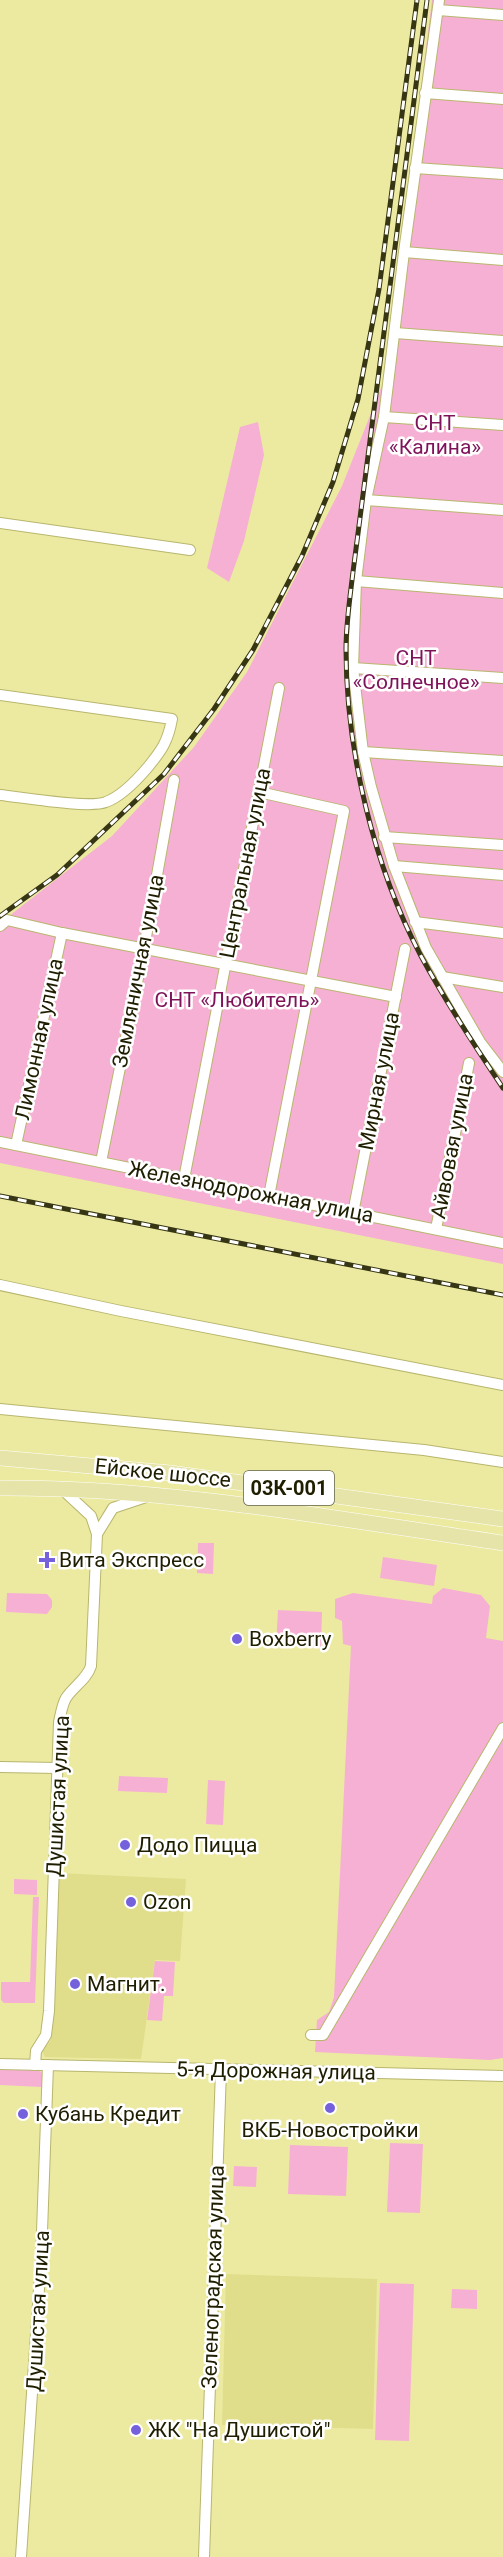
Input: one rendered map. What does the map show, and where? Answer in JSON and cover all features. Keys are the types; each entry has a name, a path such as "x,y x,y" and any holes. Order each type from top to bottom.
{"main road":[{"name":"Ейское шоссе","path":"0,1458 170,1473 503,1519"},
{"name":"Ейское шоссе","path":"0,1488 60,1488 153,1495 274,1509 503,1544"}],"street":[{"path":"503,15 438,5 384,417 366,500 356,581 353,668 363,752 384,837 394,866 415,922 442,977 480,1042 503,1072"},
{"path":"425,93 503,99"},
{"path":"415,168 503,174"},
{"path":"404,252 503,260"},
{"path":"394,333 503,342"},
{"path":"384,417 503,425"},
{"path":"366,500 503,510"},
{"path":"0,523 190,550"},
{"path":"356,581 503,592"},
{"path":"353,668 503,678"},
{"name":"Центральная улица","path":"184,1179 279,688"},
{"path":"0,695 172,719 168,740 158,756 138,778 105,803 51,801 0,795"},
{"path":"363,752 503,761"},
{"name":"Земляничная улица","path":"101,1162 144,948 174,780"},
{"path":"259,792 344,811 269,1196"},
{"path":"384,837 503,845"},
{"path":"394,866 503,875"},
{"path":"415,922 503,933"},
{"name":"Лимонная улица","path":"3,923 396,997"},
{"name":"Лимонная улица","path":"16,1145 62,933"},
{"name":"Мирная улица","path":"353,1213 405,949"},
{"path":"442,977 503,987"},
{"name":"Айвовая улица","path":"436,1229 469,1063"},
{"name":"Железнодорожная улица","path":"0,1142 503,1243"},
{"path":"0,1285 121,1311 503,1385"},
{"path":"0,1409 423,1450 503,1462"},
{"path":"60,1488 91,1516 97,1534"},
{"path":"97,1534 113,1508 153,1495"},
{"name":"Душистая улица","path":"35,2065 36,2051 46,2035 49,2011 62,1705 91,1666 97,1534"},
{"path":"311,2035 323,2035 503,1728"},
{"path":"0,1767 58,1768"},
{"name":"5-я Дорожная улица","path":"0,2064 503,2076"},
{"name":"Душистая улица","path":"21,2557 41,2259 48,2065"},
{"name":"Зеленоградская улица","path":"204,2557 221,2070"}],"shaded area":[{"path":"58,1873 186,1879 180,1961 155,1960 141,2059 45,2057 42,2051 51,2040"},
{"path":"226,2274 377,2279 373,2429 222,2425"}],"green space":[{"name":"СНТ «Любитель»","path":"432,0 503,0 503,1264 0,1163 0,923 112,836 194,747 247,672 342,486 385,378"},
{"path":"258,422 264,455 244,541 229,582 207,568 240,427"},
{"path":"198,1543 214,1543 213,1574 197,1573"},
{"path":"383,1557 437,1565 434,1586 380,1578"},
{"path":"443,1588 481,1595 490,1606 486,1638 503,1641 503,2058 490,2060 315,2052 317,2020 329,2012 334,1997 351,1646 343,1644 342,1621 335,1618 335,1599 353,1593 432,1604 433,1596"},
{"path":"7,1593 47,1594 52,1600 52,1607 47,1614 6,1612"},
{"path":"278,1610 322,1612 321,1647 276,1645"},
{"path":"119,1776 168,1778 167,1793 118,1791"},
{"path":"208,1780 225,1781 223,1825 206,1824"},
{"path":"14,1879 37,1880 37,1895 14,1894"},
{"path":"33,1897 39,1897 35,2003 4,2003 1,2000 1,1982 30,1982"},
{"path":"155,1961 175,1962 173,1996 164,1996 162,2021 147,2020"},
{"path":"0,2067 38,2069 43,2074 42,2087 0,2085"},
{"path":"390,2143 423,2144 420,2213 387,2212"},
{"path":"290,2145 348,2147 346,2196 288,2194"},
{"path":"234,2166 257,2167 256,2187 233,2186"},
{"path":"380,2283 414,2284 409,2441 375,2440"},
{"path":"452,2289 477,2290 477,2309 451,2308"}],"railway":[{"path":"0,916 57,875 164,774 214,709 253,650 302,556 333,482 358,399 379,289 417,0"},
{"path":"427,0 349,601 346,640 347,688 357,767 389,885 421,956 503,1088"},
{"path":"0,1196 503,1295"}],"place":[{"name":"Вита Экспресс","path":"47,1560"},
{"name":"Boxberry","path":"237,1639"},
{"name":"Додо Пицца","path":"125,1845"},
{"name":"Ozon","path":"131,1902"},
{"name":"Магнит.","path":"75,1984"},
{"name":"ВКБ-Новостройки","path":"330,2108"},
{"name":"Кубань Кредит","path":"23,2114"},
{"name":"ЖК \"На Душистой\"","path":"136,2430"}],"park label":[{"name":"СНТ «Калина»","path":"435,435"},
{"name":"СНТ «Солнечное»","path":"416,670"}]}
